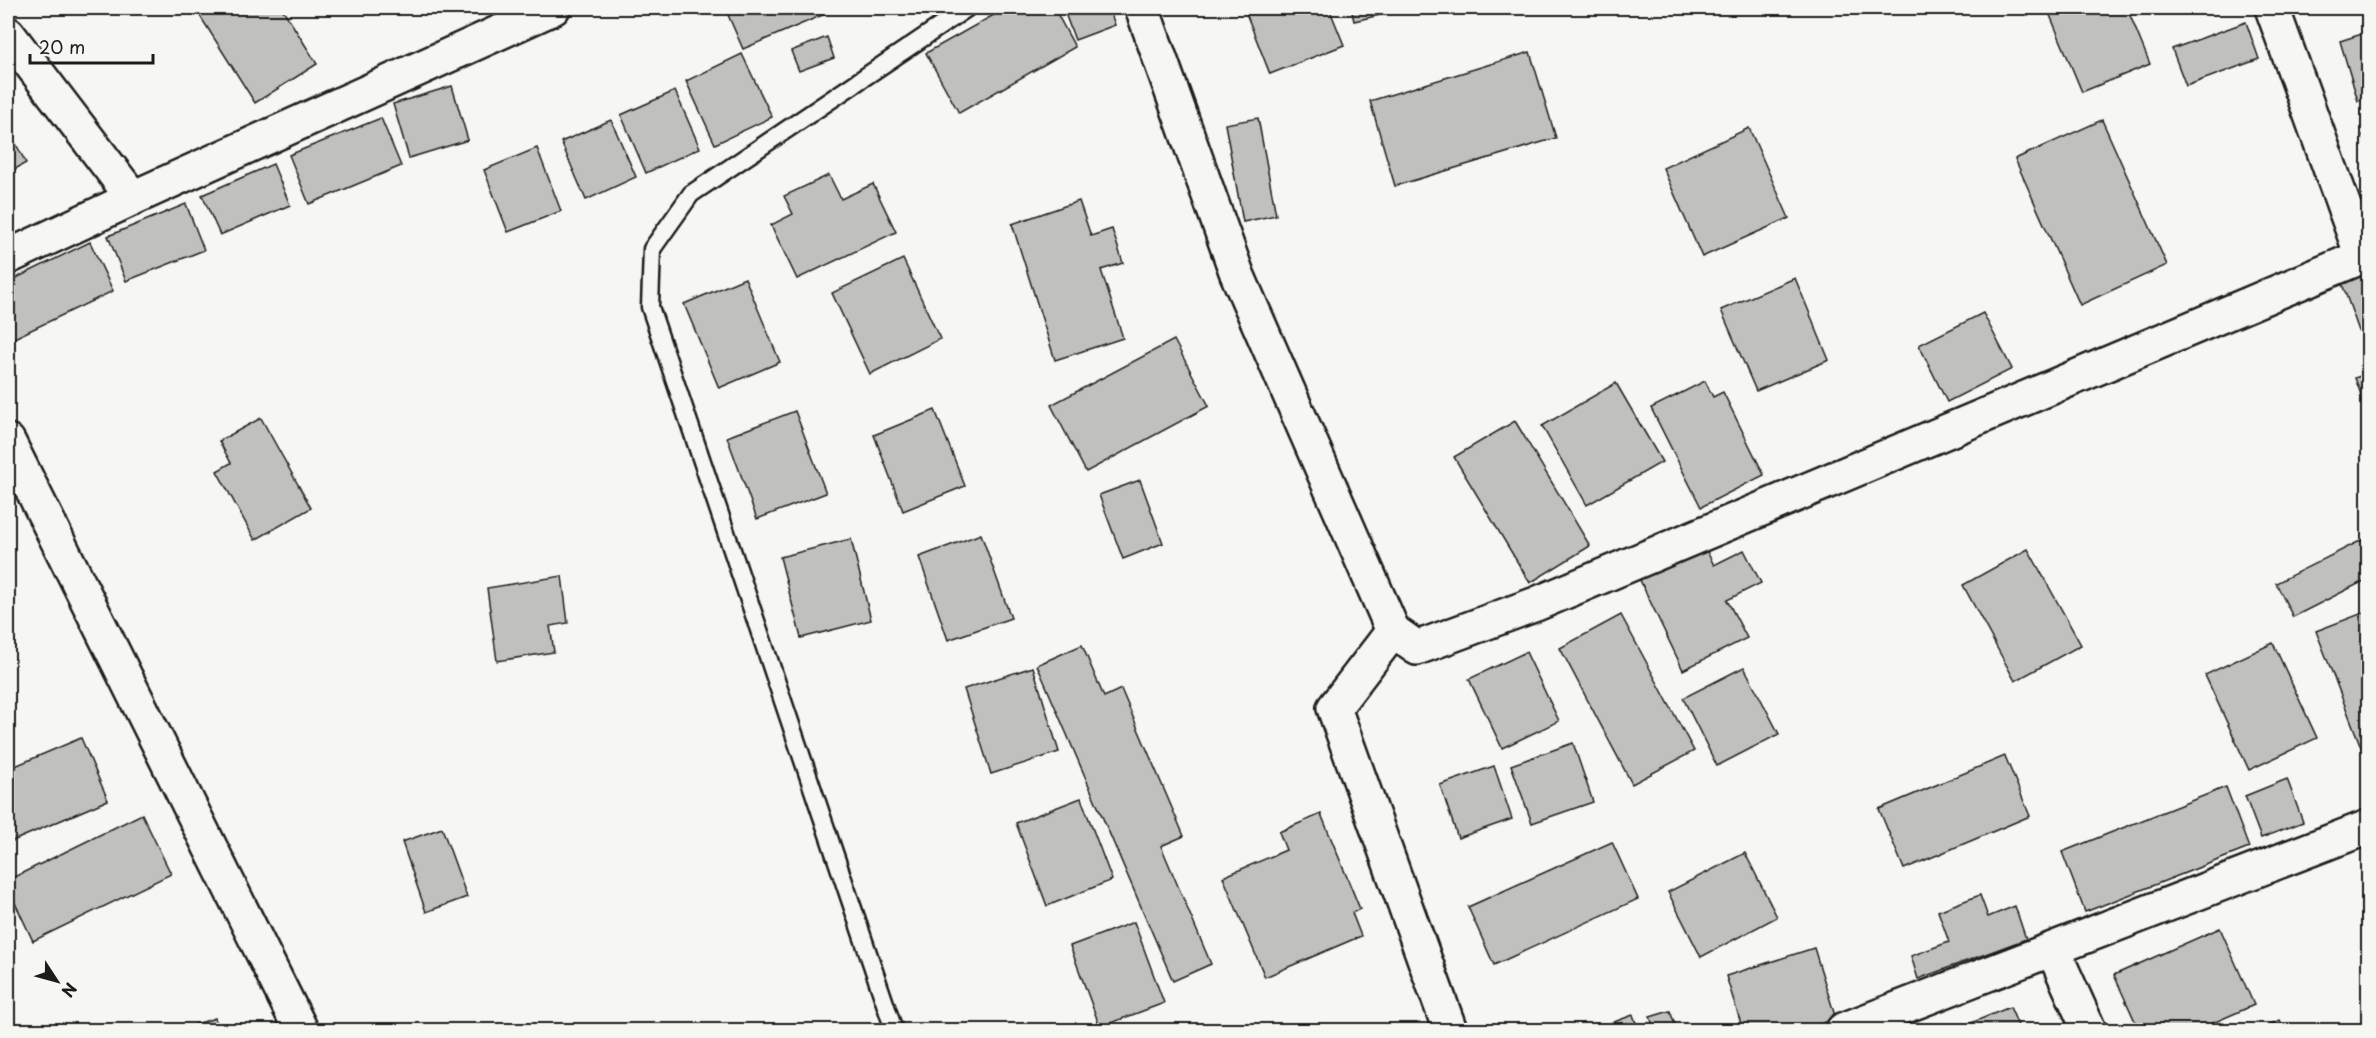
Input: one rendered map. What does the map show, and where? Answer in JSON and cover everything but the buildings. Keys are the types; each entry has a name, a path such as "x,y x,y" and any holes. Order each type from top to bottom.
{"street":[{"path":"8,257 553,8"},
{"path":"1142,8 1237,274 1393,631 1417,648 1536,604 2365,255 2272,8"},
{"path":"8,34 134,198"},
{"path":"8,441 301,1030"},
{"path":"1393,631 1334,708 1450,1030"},
{"path":"1843,1030 2368,827"},
{"path":"2053,950 2089,1030"}],"lane":[{"path":"894,1030 650,307 652,249 692,194 967,8"}]}
